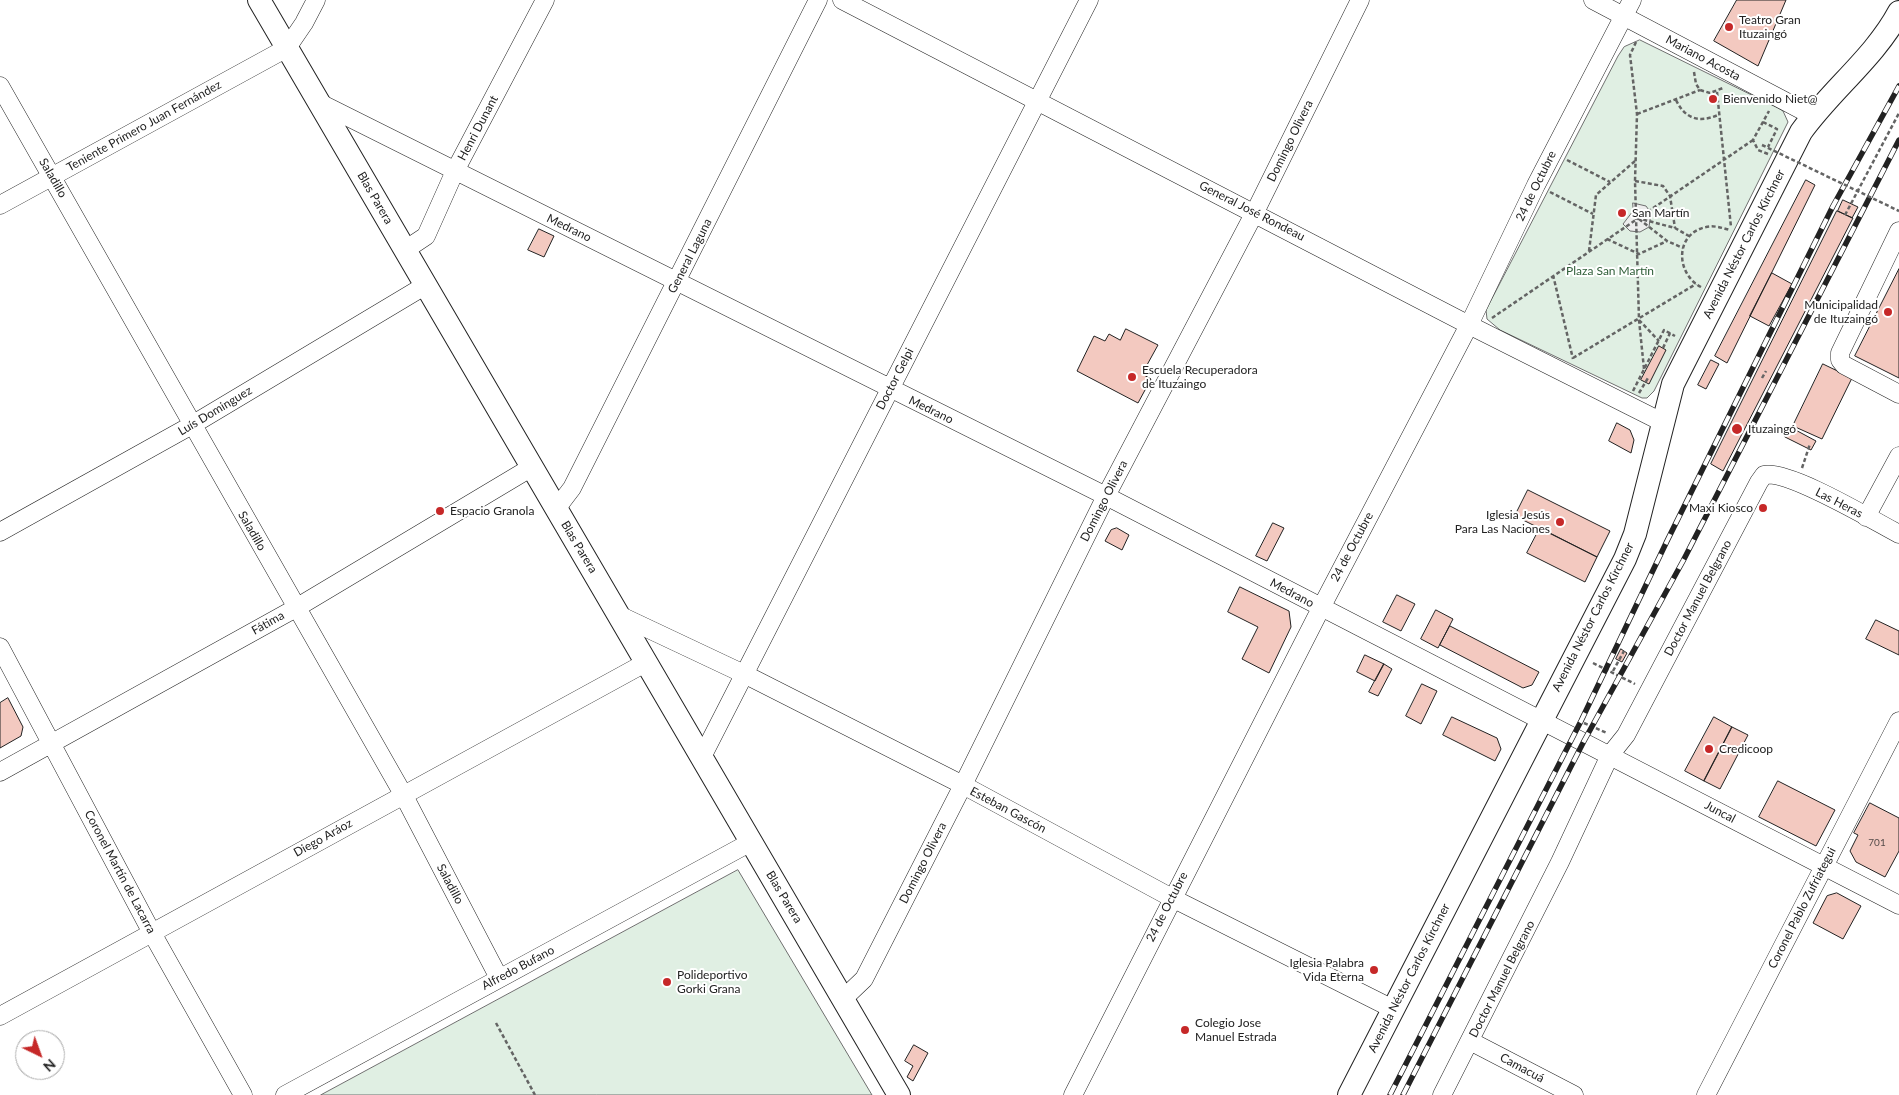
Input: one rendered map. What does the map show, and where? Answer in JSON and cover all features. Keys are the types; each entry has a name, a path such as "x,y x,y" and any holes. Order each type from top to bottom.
{"main road":[{"name":"Blas Parera","path":"259,0 556,509 621,616 899,1095"},
{"name":"Avenida Néstor Carlos Kirchner","path":"1349,1095 1625,559 1635,534 1673,384 1785,162 1813,116 1875,46 1899,12"}],"street":[{"path":"287,48 304,23 316,0"},
{"name":"Henri Dunant","path":"405,250 426,236 455,171 545,0"},
{"name":"General Laguna","path":"556,509 572,488 818,0"},
{"name":"General José Rondeau","path":"842,0 1255,212 1473,327 1568,366 1625,405 1662,422"},
{"name":"Doctor Gelpi","path":"702,757 1036,100 1089,0"},
{"name":"Domingo Olivera","path":"844,998 864,979 963,785 1106,496 1255,212 1360,0"},
{"name":"Mariano Acosta","path":"1592,0 1813,116"},
{"name":"24 de Octubre","path":"1074,1095 1320,608 1473,327 1552,152 1632,0"},
{"name":"Teniente Primero Juan Fernández","path":"0,205 287,48"},
{"name":"Saladillo","path":"0,86 403,794 499,978"},
{"name":"Medrano","path":"320,103 1106,496 1320,608 1541,720"},
{"path":"1899,231 1840,353 1840,360 1844,365 1899,394"},
{"name":"Luís Dominguez","path":"0,532 192,425 426,285"},
{"path":"1866,516 1899,456"},
{"name":"Fátima","path":"0,772 296,608 532,467"},
{"name":"Las Heras","path":"1779,474 1797,481 1899,534"},
{"name":"Doctor Manuel Belgrano","path":"1442,1095 1560,862 1759,482 1764,475 1779,474"},
{"name":"Esteban Gascón","path":"621,616 744,674 963,785 1172,898 1393,1009"},
{"name":"Coronel Martín de Lacarra","path":"0,647 53,743 152,933 243,1095"},
{"name":"Diego Aráoz","path":"0,1016 647,662"},
{"name":"Juncal","path":"1541,720 1899,904"},
{"name":"Coronel Pablo Zufriategui","path":"1706,1095 1899,722"},
{"name":"Alfredo Bufano","path":"286,1095 752,842"},
{"name":"Camacuá","path":"1470,1041 1574,1095"}],"path":[{"path":"1644,27 1630,55 1637,114 1635,181 1639,254 1639,320 1644,369"},
{"path":"1637,114 1700,90"},
{"path":"1717,92 1731,230 1716,226 1706,227 1689,236 1683,248 1681,258 1688,278 1717,296"},
{"path":"1473,327 1753,140 1776,96"},
{"path":"1676,100 1690,117 1698,120 1708,120 1718,115"},
{"path":"1845,215 1899,113"},
{"path":"1763,122 1776,129 1768,148"},
{"path":"1753,140 1758,150 1785,162"},
{"path":"1762,145 1899,212"},
{"path":"1552,152 1610,182"},
{"path":"1589,251 1596,195 1635,161"},
{"path":"1635,181 1663,186 1670,196 1675,228"},
{"path":"1536,185 1593,214"},
{"path":"1637,218 1675,228 1689,236"},
{"path":"1637,218 1668,241 1683,248"},
{"path":"1607,239 1639,254 1668,241"},
{"path":"1553,275 1568,366 1696,284"},
{"path":"1639,320 1659,341"},
{"path":"1625,405 1664,330 1692,346"},
{"path":"1663,348 1670,333"},
{"path":"1762,378 1766,371"},
{"path":"1797,481 1810,444"},
{"path":"1613,672 1624,651"},
{"path":"1588,660 1649,692"},
{"path":"496,1024 535,1095"}],"green space":[{"name":"Plaza San Martín","path":"1640,40 1778,108 1783,111 1788,122 1654,391 1647,398 1642,398 1500,330 1487,319 1486,310 1618,56 1624,47"},
{"name":"Polideportivo Gorki Grana","path":"738,870 872,1095 321,1095"}],"shaded area":[{"path":"1633,203 1646,206 1651,213 1649,227 1640,232 1630,231 1623,224 1633,211"}],"building":[{"path":"1737,0 1786,0 1758,66 1714,41"},
{"path":"1806,180 1815,185 1727,363 1715,356"},
{"path":"1843,200 1858,207 1852,218 1838,211"},
{"path":"1837,211 1853,218 1723,471 1711,464"},
{"path":"539,229 554,236 544,257 528,250"},
{"name":"Municipalidad de Ituzaingó","path":"1899,269 1899,378 1855,356"},
{"path":"1772,273 1792,284 1769,326 1750,316"},
{"path":"1126,329 1158,345 1142,374 1151,379 1138,403 1077,371 1094,336 1105,341 1109,334 1120,340"},
{"path":"1659,346 1666,350 1649,384 1641,380"},
{"path":"1711,360 1719,364 1706,389 1698,385"},
{"path":"1823,364 1852,378 1822,439 1793,426"},
{"path":"1617,423 1630,430 1634,440 1631,453 1609,441"},
{"path":"1790,427 1816,441 1811,450 1785,437"},
{"name":"Iglesia Jesús Para Las Naciones","path":"1528,490 1610,531 1597,557 1515,516"},
{"path":"1273,523 1284,528 1267,561 1256,556"},
{"path":"1117,528 1129,535 1122,550 1105,541 1111,530"},
{"path":"1540,528 1597,557 1585,582 1527,553"},
{"path":"1240,587 1289,611 1291,627 1269,673 1242,659 1258,627 1228,612"},
{"path":"1397,595 1415,604 1401,631 1383,622"},
{"path":"1436,610 1453,619 1438,648 1421,639"},
{"path":"1876,620 1899,631 1899,655 1866,639"},
{"path":"1450,626 1539,672 1532,685 1523,688 1440,645"},
{"path":"1621,649 1627,653 1622,662 1616,659"},
{"path":"1365,655 1384,664 1375,681 1357,672"},
{"path":"1384,664 1392,669 1378,696 1369,692"},
{"path":"1422,684 1437,691 1421,724 1406,716"},
{"path":"8,698 23,727 21,736 0,748 0,703"},
{"path":"1452,717 1497,738 1501,749 1495,761 1443,735"},
{"name":"Credicoop","path":"1714,717 1732,727 1704,781 1685,771"},
{"path":"1732,727 1748,735 1720,789 1704,781"},
{"path":"1778,781 1835,810 1816,846 1759,817"},
{"path":"1870,803 1899,818 1899,851 1885,877 1856,862 1850,851 1858,835 1854,833"},
{"path":"1837,893 1861,906 1843,939 1813,923 1827,896"},
{"path":"914,1045 928,1053 913,1081 907,1077 913,1066 905,1061"}],"railway":[{"path":"1390,1095 1581,721 1667,541 1833,206 1899,86"},
{"path":"1403,1095 1584,741 1683,561 1899,140"}],"place":[{"name":"Teatro Gran Ituzaingó","path":"1729,27"},
{"name":"Bienvenido Niet@","path":"1713,99"},
{"name":"San Martín","path":"1622,213"},
{"name":"Municipalidad de Ituzaingó","path":"1888,312"},
{"name":"Escuela Recuperadora de Ituzaingo","path":"1132,377"},
{"name":"Ituzaingó","path":"1737,429"},
{"name":"Maxi Kiosco","path":"1763,508"},
{"name":"Espacio Granola","path":"440,511"},
{"name":"Iglesia Jesús Para Las Naciones","path":"1560,522"},
{"name":"Credicoop","path":"1709,749"},
{"name":"Iglesia Palabra Vida Eterna","path":"1374,970"},
{"name":"Polideportivo Gorki Grana","path":"667,982"},
{"name":"Colegio Jose Manuel Estrada","path":"1185,1030"}]}
